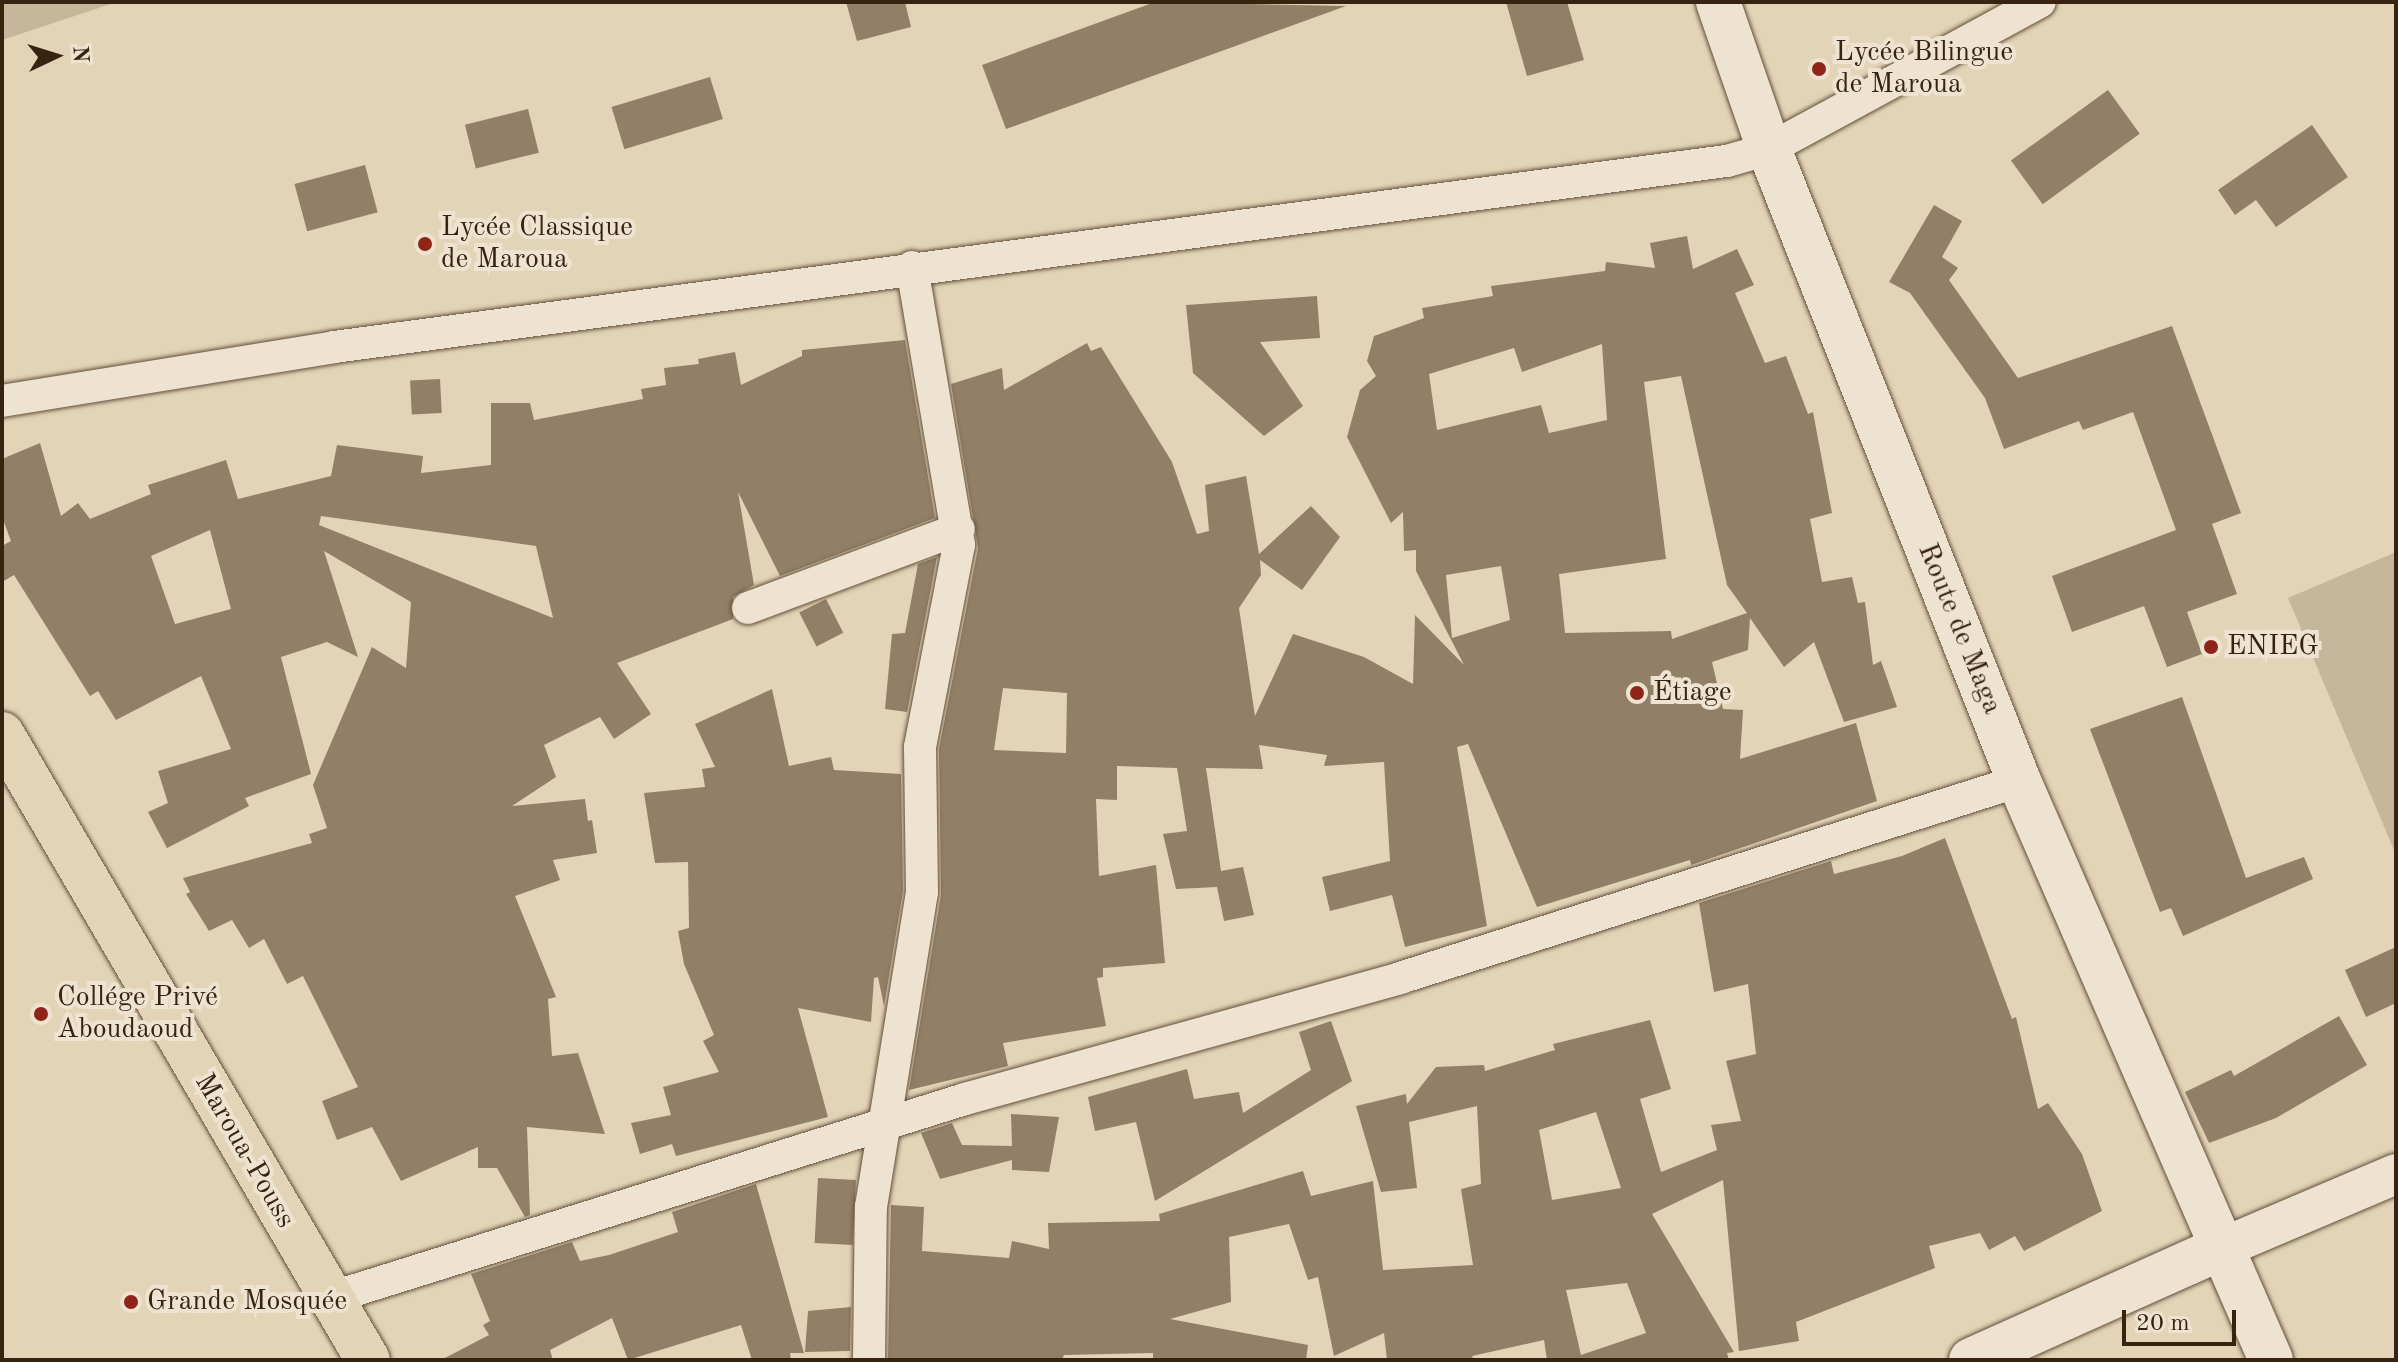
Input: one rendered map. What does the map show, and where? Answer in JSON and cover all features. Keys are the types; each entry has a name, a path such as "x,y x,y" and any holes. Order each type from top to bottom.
{"main road":[{"name":"Route de Maga","path":"1718,2 1769,149 2019,781 2271,1360"},
{"name":"Maroua-Pouss","path":"2,734 368,1360"},
{"path":"1971,1360 2224,1247"}],"street":[{"path":"2,401 334,347 912,267 1727,161 1769,149 2040,2"},
{"path":"869,1360 868,1243 883,1124 921,910 920,747 959,529 930,391 912,267"},
{"path":"748,608 959,529"},
{"path":"330,1298 883,1124 1400,978 2019,781"},
{"path":"2224,1247 2396,1174"}],"shaded area":[{"path":"2,2 117,2 2,40"},
{"path":"2396,552 2396,855 2288,598"}],"building":[{"path":"846,2 905,2 911,27 857,41"},
{"path":"1155,2 1346,6 1006,129 982,65"},
{"path":"1506,2 1567,2 1584,60 1527,76"},
{"path":"710,77 723,119 624,149 612,107"},
{"path":"2108,90 2140,134 2043,204 2011,161"},
{"path":"528,109 539,153 476,168 465,125"},
{"path":"2312,125 2348,177 2276,227 2256,200 2235,215 2218,190"},
{"path":"365,165 378,212 307,231 294,184"},
{"path":"1934,205 1962,221 1942,257 1958,268 1949,280 2018,378 2172,326 2241,513 2212,524 2237,594 2187,612 2202,654 2167,667 2144,606 2072,632 2052,576 2176,530 2133,412 2083,430 2079,421 2004,449 1985,398 1910,293 1889,282"},
{"path":"1687,236 1693,269 1737,249 1754,285 1735,293 1765,363 1786,356 1808,414 1813,412 1832,513 1810,519 1822,582 1852,577 1858,603 1865,602 1873,665 1881,661 1897,707 1844,722 1814,642 1784,667 1750,618 1748,650 1712,662 1723,709 1743,710 1740,759 1856,723 1877,801 1691,865 1690,860 1537,907 1468,744 1457,747 1487,926 1405,947 1392,895 1330,911 1322,877 1390,861 1384,762 1324,766 1327,755 1259,745 1263,769 1206,768 1221,871 1243,867 1254,915 1224,921 1217,887 1176,889 1163,834 1187,831 1177,768 1117,766 1117,800 1096,799 1099,876 1156,865 1165,963 1103,968 1103,977 1097,978 1106,1026 1003,1043 1008,1066 909,1090 941,895 939,749 978,548 951,384 1002,368 1004,390 1087,343 1091,351 1101,347 1172,462 1197,534 1209,531 1205,485 1246,476 1259,554 1311,506 1340,537 1302,590 1260,560 1261,575 1239,608 1255,716 1293,634 1364,657 1413,684 1415,615 1464,665 1416,571 1416,550 1404,551 1403,512 1391,523 1347,437 1360,390 1376,376 1367,361 1374,336 1424,318 1422,308 1493,296 1491,286 1605,271 1606,262 1655,268 1650,243","holes":["1602,344 1607,420 1549,433 1541,405 1437,430 1429,374 1514,348 1522,372","1681,376 1727,585 1747,613 1672,639 1671,631 1565,633 1559,574 1666,559 1644,382","1501,566 1510,620 1452,638 1446,575","1003,688 1067,693 1066,753 994,750"]},
{"path":"1317,296 1320,338 1260,342 1303,406 1264,436 1193,373 1186,305"},
{"path":"905,340 935,518 780,576 738,492 754,585 733,597 733,619 617,663 651,714 614,739 600,717 544,745 556,777 512,806 585,799 588,821 592,820 597,853 553,860 560,880 515,896 556,997 548,999 552,1056 578,1053 605,1134 527,1127 530,1215 525,1217 497,1168 478,1168 478,1147 401,1181 372,1127 337,1140 322,1101 358,1087 303,976 287,984 264,939 249,948 232,920 209,931 186,894 190,892 183,878 312,843 309,834 327,828 313,785 372,647 406,668 411,602 324,551 358,657 327,642 281,657 311,774 245,798 249,806 167,848 148,812 168,803 158,771 231,749 201,676 116,720 98,691 90,696 14,575 2,582 2,546 11,541 2,517 2,459 40,443 61,516 78,503 90,519 151,494 148,485 226,460 238,499 331,476 337,445 423,456 421,473 491,465 491,403 530,403 534,420 643,399 641,389 666,385 664,368 699,364 698,359 735,352 741,385 802,356 802,350","holes":["321,516 536,546 553,618 319,525","210,530 231,609 175,624 151,556"]},
{"path":"440,379 442,413 412,415 410,381"},
{"path":"937,557 907,712 885,709 892,634 905,633 918,564"},
{"path":"826,599 843,633 817,646 799,613"},
{"path":"772,689 789,766 831,757 834,770 901,774 903,891 884,1006 878,977 874,978 871,1022 798,1008 828,1117 676,1156 672,1144 640,1154 631,1123 671,1115 663,1087 719,1072 703,1041 714,1035 684,964 678,931 689,928 688,862 655,863 644,793 705,787 702,769 715,767 695,724"},
{"path":"2182,697 2246,878 2304,857 2313,879 2183,936 2171,908 2160,912 2090,729"},
{"path":"1945,838 2012,1019 2016,1017 2038,1109 2048,1103 2082,1154 2102,1211 2024,1251 2015,1236 1989,1250 1980,1233 1929,1246 1935,1268 1796,1322 1799,1341 1739,1351 1723,1180 1652,1214 1734,1352 1727,1353 1729,1360 1547,1360 1544,1340 1472,1356 1474,1360 1387,1360 1384,1333 1334,1356 1318,1277 1308,1280 1289,1224 1229,1237 1231,1302 1170,1319 1308,1345 1306,1360 1153,1360 1153,1353 1064,1355 1062,1360 888,1360 891,1205 924,1207 922,1251 1009,1258 1012,1241 1049,1249 1048,1223 1160,1221 1159,1214 1303,1171 1311,1196 1373,1181 1383,1270 1473,1265 1461,1189 1481,1184 1477,1106 1409,1122 1417,1188 1381,1192 1356,1106 1406,1094 1407,1104 1436,1067 1484,1065 1485,1071 1555,1050 1553,1044 1650,1020 1671,1089 1640,1099 1661,1172 1717,1150 1711,1125 1741,1121 1726,1061 1756,1054 1748,984 1714,992 1699,903 1831,861 1834,874 1902,856","holes":["1596,1112 1621,1188 1552,1200 1539,1130","1627,1283 1646,1333 1581,1355 1566,1290"]},
{"path":"2396,947 2396,1003 2366,1017 2345,970"},
{"path":"2339,1016 2367,1065 2276,1118 2209,1143 2185,1092 2231,1070 2234,1076"},
{"path":"1331,1021 1352,1081 1155,1201 1136,1122 1095,1131 1088,1097 1187,1069 1194,1099 1239,1092 1243,1113 1311,1070 1299,1032"},
{"path":"1011,1114 1059,1117 1049,1172 1012,1170 1012,1160 940,1179 921,1133 952,1123 962,1145 1012,1146"},
{"path":"818,1178 856,1180 853,1245 815,1243"},
{"path":"756,1184 804,1353 790,1353 791,1360 752,1360 741,1325 628,1360 612,1318 550,1350 553,1360 441,1360 489,1335 483,1325 490,1321 471,1274 572,1242 580,1261 609,1255 678,1232 672,1212"},
{"path":"851,1307 850,1351 805,1352 808,1311"}],"place":[{"name":"Lycée Bilingue de Maroua","path":"1819,69"},
{"name":"Lycée Classique de Maroua","path":"425,244"},
{"name":"ENIEG","path":"2211,647"},
{"name":"Étiage","path":"1637,693"},
{"name":"Collége Privé Aboudaoud","path":"41,1014"},
{"name":"Grande Mosquée","path":"131,1302"}]}
